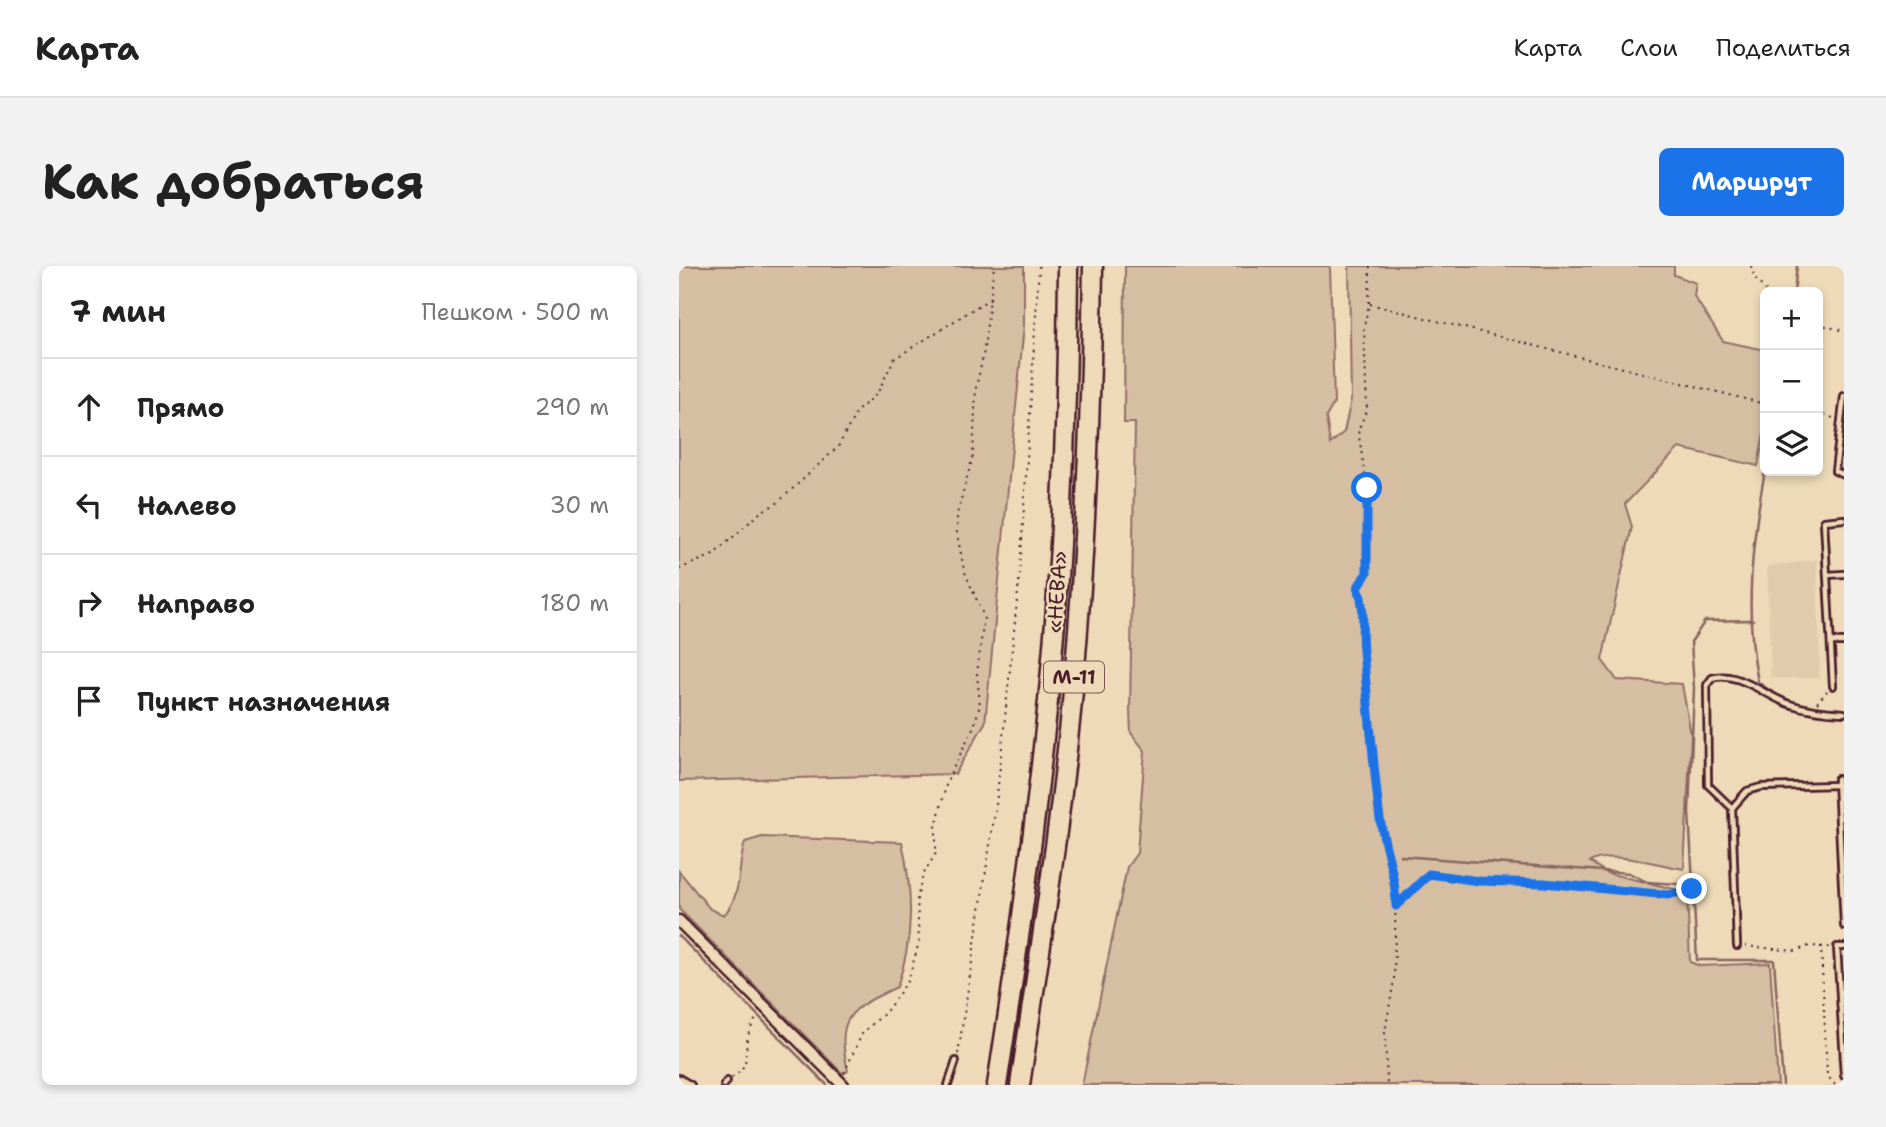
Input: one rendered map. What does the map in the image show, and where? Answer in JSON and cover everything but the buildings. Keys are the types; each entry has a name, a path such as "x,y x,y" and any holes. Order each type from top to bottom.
{"highway":[{"name":"«НЕВА»","path":"997,1085 1015,971 1050,678 1067,384 1068,266"},
{"name":"«НЕВА»","path":"1020,1085 1049,899 1074,679 1091,398 1093,266"}],"street":[{"path":"679,921 842,1084"}],"lane":[{"path":"1844,396 1835,471 1844,475"},
{"path":"1833,686 1824,521 1844,519"},
{"path":"1827,575 1844,574"},
{"path":"1831,642 1844,642"},
{"path":"1732,808 1708,785 1707,685 1712,678 1736,679 1769,696 1811,711 1844,713"},
{"path":"1737,946 1732,808 1747,791 1761,787 1837,782 1842,822 1844,926"},
{"path":"1844,947 1837,947 1844,1075"},
{"path":"948,1085 956,1062"},
{"path":"679,1079 691,1085"}],"path":[{"path":"842,1084 863,1032 885,1013 908,981 919,942 918,898 923,876 936,853 936,827 947,781 974,726 980,705 977,674 985,617 964,570 957,533 957,514 973,456 976,387 992,298 994,266"},
{"path":"956,1062 996,805 1020,572 1039,266"},
{"path":"1370,266 1369,304 1364,326 1367,410 1358,430 1367,488 1367,573 1358,587 1365,610 1362,646 1379,814 1388,858 1393,866 1396,906 1394,980 1385,1032 1387,1085"},
{"path":"1751,266 1755,279 1762,287"},
{"path":"679,569 713,555 762,511 776,504 838,447 856,411 877,394 894,359 966,317 992,298"},
{"path":"1369,304 1760,403"},
{"path":"1823,325 1844,331"},
{"path":"1821,413 1843,421"},
{"path":"1811,711 1823,693 1833,686"},
{"path":"1396,906 1429,874 1479,881 1544,883 1668,895 1701,889"},
{"path":"1737,946 1794,951 1821,946 1837,947"},
{"path":"1821,946 1827,1075 1835,1085"},
{"path":"726,1083 744,1067 748,1055 747,1042 757,1016 766,1007"}],"shaded area":[{"path":"679,266 1024,266 1024,325 985,723 955,774 679,781"},
{"path":"1125,266 1330,266 1334,403 1326,417 1330,444 1344,432 1351,400 1349,266 1674,266 1674,275 1696,283 1694,296 1723,341 1760,349 1760,455 1758,466 1679,448 1625,504 1632,527 1602,660 1617,680 1682,684 1691,735 1684,869 1609,857 1590,862 1607,873 1687,892 1690,962 1700,966 1770,963 1778,1085 1082,1085 1127,867 1137,853 1145,751 1131,733 1135,423 1124,423"},
{"path":"1817,560 1820,678 1771,678 1767,566"},
{"path":"762,837 902,842 910,897 909,933 903,969 897,987 857,1009 850,1017 845,1026 844,1038 848,1071 843,1074 679,909 679,871 710,909 724,915 737,889 745,842"}],"waterway":[{"path":"1795,287 1797,266"},
{"path":"1764,476 1753,549 1751,629 1758,682 1773,693"},
{"path":"1693,884 1689,812 1694,688 1691,642 1705,621 1753,620"},
{"path":"1401,856 1629,873 1647,882 1693,885 1697,960 1774,960 1783,1085"},
{"path":"679,936 827,1085"}],"route":[{"path":"1367,488 1367,573 1358,587 1365,610 1362,646 1379,814 1388,858 1393,866 1396,906 1429,874 1479,881 1544,883 1668,895 1692,889"}]}
